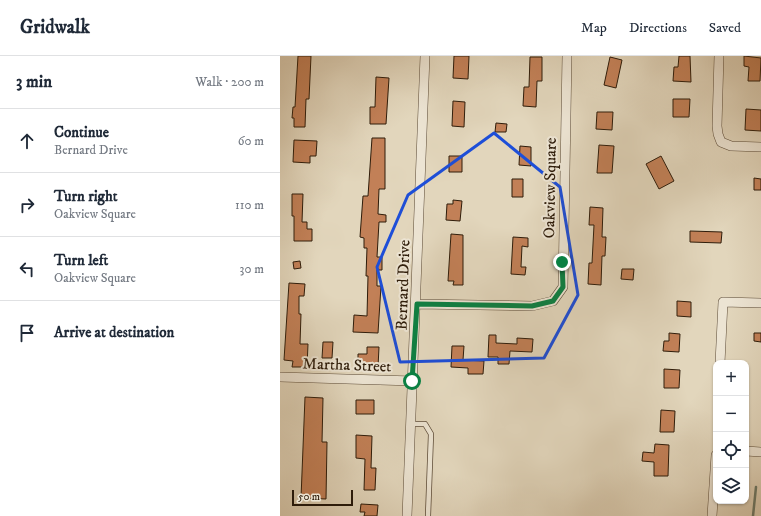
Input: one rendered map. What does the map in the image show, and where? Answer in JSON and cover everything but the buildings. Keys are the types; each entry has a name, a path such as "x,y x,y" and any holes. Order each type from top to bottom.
{"street":[{"name":"Bernard Drive","path":"407,516 412,381 417,304 425,56"},
{"name":"Oakview Square","path":"417,304 532,306 553,301 563,287 568,56"},
{"path":"719,56 718,134 724,144 731,146 761,147"},
{"path":"720,360 723,302 761,303"},
{"name":"Martha Street","path":"280,377 412,381"},
{"path":"749,451 761,452"},
{"path":"712,516 715,468"}],"lane":[{"path":"411,424 425,424 431,434 428,516"}],"highlighted area":[{"path":"494,133 560,187 578,295 544,358 400,362 377,267 408,195"}],"waterway":[{"path":"753,516 756,487"}],"route":[{"path":"412,381 417,304 532,306 553,301 563,287 562,262"}]}
